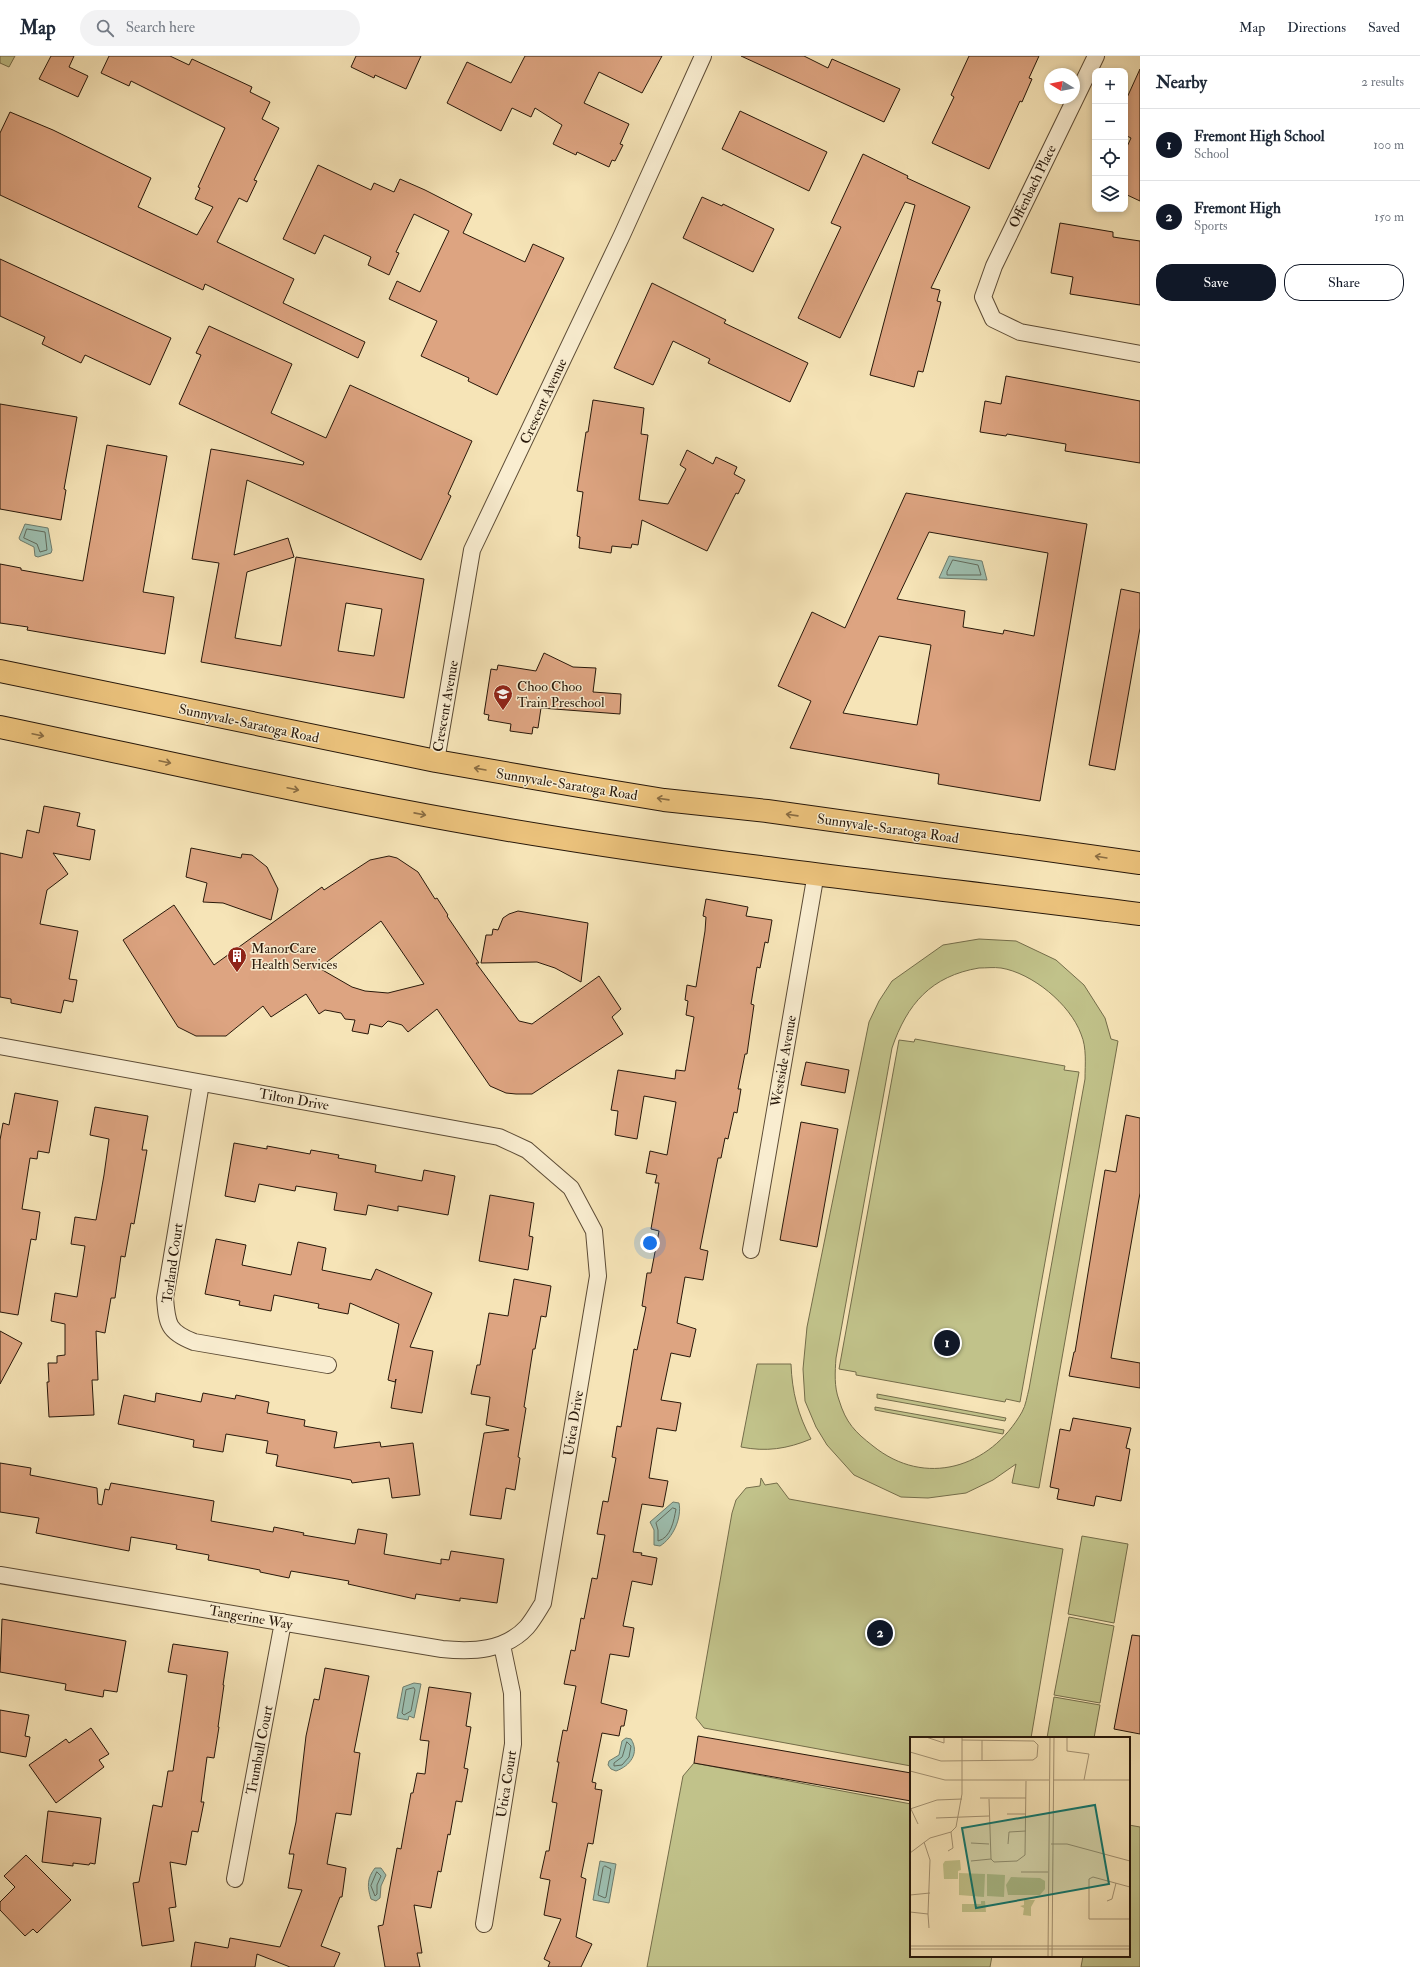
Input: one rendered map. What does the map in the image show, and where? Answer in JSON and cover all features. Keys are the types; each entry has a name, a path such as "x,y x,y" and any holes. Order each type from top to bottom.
{"main road":[{"name":"Sunnyvale-Saratoga Road","path":"0,671 436,761 664,800 767,811 1140,863"},
{"path":"0,727 362,804 478,825 596,844 1140,914"}],"street":[{"name":"Crescent Avenue","path":"436,761 472,550 622,235 703,56"},
{"name":"Offenbach Place","path":"1096,56 994,266 983,297 993,318 1020,332 1140,354"},
{"name":"Westside Avenue","path":"751,1250 816,873"},
{"name":"Tilton Drive","path":"0,1046 499,1137 527,1150 571,1188"},
{"name":"Torland Court","path":"201,1082 165,1298 166,1320 178,1336 194,1342 328,1365"},
{"name":"Utica Drive","path":"502,1645 513,1639 528,1626 542,1603 598,1276 594,1231 571,1188"},
{"name":"Tangerine Way","path":"0,1575 442,1649 469,1652 502,1645"},
{"name":"Trumbull Court","path":"235,1879 283,1622"},
{"name":"Utica Court","path":"484,1924 513,1744 512,1694 502,1645"}],"green space":[{"path":"0,56 15,56 9,67 0,63"},
{"path":"979,939 1016,941 1056,960 1084,985 1105,1018 1111,1039 1118,1041 1039,1488 1012,1483 1016,1464 993,1480 966,1493 928,1498 901,1497 854,1475 827,1445 816,1427 805,1401 803,1369 807,1327 869,1022 879,1001 892,981 943,945","holes":["979,968 1001,968 1013,971 1037,983 1059,1001 1076,1023 1083,1039 1085,1079 1029,1389 1022,1412 1009,1431 993,1447 975,1458 955,1466 935,1468 914,1466 893,1459 873,1446 861,1436 848,1421 836,1390 836,1358 892,1048 905,1018 913,1005 923,994 934,985 947,978 962,972"]},
{"path":"915,1039 1065,1066 1064,1070 1079,1072 1020,1402 1006,1399 1005,1402 856,1375 856,1372 839,1369 899,1040 914,1042"},
{"path":"757,1364 791,1364 796,1403 811,1439 776,1449 750,1449 741,1447"},
{"path":"877,1394 1006,1418 1005,1421 877,1398"},
{"path":"875,1407 1004,1430 1003,1434 875,1410"},
{"path":"761,1478 765,1485 777,1483 789,1499 1063,1549 1031,1737 910,1737 910,1766 704,1728 696,1718 732,1513 736,1500 746,1488 760,1486"},
{"path":"1082,1536 1128,1544 1114,1623 1068,1614"},
{"path":"1069,1617 1114,1626 1100,1703 1054,1695"},
{"path":"1054,1697 1100,1705 1094,1737 1047,1737"},
{"path":"694,1763 910,1804 910,1957 992,1957 990,1967 647,1967 683,1776"},
{"path":"1130,1825 1140,1827 1140,1967 1081,1967 1083,1957 1130,1957"}],"water":[{"path":"25,524 48,528 52,550 51,553 38,557 35,556 34,547 20,540 19,538"},
{"path":"949,556 982,561 987,580 939,578"},
{"path":"673,1502 679,1503 680,1509 676,1527 665,1542 660,1546 654,1545 654,1530 650,1522"},
{"path":"414,1683 421,1684 414,1718 409,1716 408,1720 397,1718 403,1687"},
{"path":"626,1738 631,1739 634,1744 634,1754 626,1766 616,1771 611,1769 608,1765 609,1761 619,1755 622,1741"},
{"path":"600,1861 616,1864 609,1903 593,1900"},
{"path":"375,1868 381,1868 386,1875 381,1886 380,1898 376,1901 371,1899 368,1887 370,1875"}],"building":[{"path":"51,56 74,56 69,67 88,76 78,97 39,79"},
{"path":"109,56 170,56 189,65 192,59 252,87 250,92 270,102 262,119 279,128 254,180 257,181 247,202 239,198 217,242 294,279 283,303 365,342 358,358 205,284 203,290 0,195 0,133 10,112 53,130 151,178 138,207 197,235 213,207 195,199 200,188 198,187 225,128 131,81 129,86 101,73"},
{"path":"356,56 421,56 406,89 375,75 374,78 351,67"},
{"path":"525,56 662,56 642,93 599,72 584,103 629,124 620,144 623,145 615,161 612,160 609,167 577,152 576,155 553,144 562,125 535,108 531,117 512,108 501,131 447,103 467,62 511,83"},
{"path":"741,56 804,56 828,68 832,59 900,89 884,122"},
{"path":"969,56 1039,56 1029,78 1032,79 1022,102 1020,101 989,169 932,143 954,97 951,95"},
{"path":"1140,69 1140,201 1128,195 1128,144 1131,138 1128,136 1128,95"},
{"path":"740,111 827,152 809,191 722,149"},
{"path":"863,154 908,176 907,178 970,207 931,288 940,290 937,301 941,302 923,372 918,371 914,387 870,375 915,205 905,202 840,338 798,318 841,227 831,223"},
{"path":"318,165 371,190 374,183 394,192 400,179 425,190 472,214 463,233 525,262 533,244 564,258 497,395 468,381 469,378 421,356 437,321 389,299 397,281 420,292 449,231 414,214 396,252 399,253 389,275 368,265 371,257 324,235 315,254 283,239"},
{"path":"702,197 722,206 723,204 774,229 753,272 683,238"},
{"path":"1060,223 1113,232 1113,237 1140,241 1140,305 1070,294 1073,277 1051,273"},
{"path":"0,259 171,338 150,385 85,355 81,363 42,344 45,337 0,316"},
{"path":"652,283 726,320 724,323 808,363 790,402 708,363 710,359 673,341 653,385 614,368"},
{"path":"209,326 292,364 271,413 326,438 350,385 472,441 448,494 451,496 421,560 247,480 234,555 288,538 294,557 247,572 235,638 281,646 296,557 424,579 404,698 201,662 219,563 192,559 211,449 303,465 304,462 179,404 201,355 196,353","holes":["346,603 382,609 374,656 338,651"]},
{"path":"1006,376 1140,401 1140,463 1065,451 1066,444 1007,434 1006,436 980,432 985,401 1001,404"},
{"path":"593,400 644,408 641,434 648,435 639,500 668,504 686,469 680,465 687,450 713,464 716,457 737,467 734,474 745,480 738,494 736,493 707,551 642,520 638,545 632,544 631,548 612,546 611,553 579,548 580,537 577,536 583,492 577,491 586,432 588,432"},
{"path":"0,404 77,417 64,489 66,490 61,520 0,509"},
{"path":"107,445 167,456 143,592 174,597 165,654 27,630 28,627 0,623 0,564 21,568 21,570 83,581"},
{"path":"906,493 1087,524 1040,801 938,784 939,774 790,748 811,701 778,686 812,612 845,628","holes":["929,532 1048,553 1034,636 1004,630 1003,634 963,627 965,611 897,599","879,636 931,645 917,725 843,713"]},
{"path":"1121,589 1140,593 1140,628 1115,770 1089,765"},
{"path":"544,653 573,667 596,668 593,692 621,694 620,714 541,708 538,728 533,727 532,734 510,731 511,724 488,720 489,715 484,714 491,669 497,670 498,665 536,671"},
{"path":"44,806 80,813 77,826 95,830 90,860 53,853 68,874 47,890 40,924 78,931 69,979 77,980 73,1002 64,1000 61,1013 11,1003 11,999 0,997 0,853 22,858 27,830 39,833"},
{"path":"191,848 241,858 242,854 252,855 267,867 278,889 271,920 223,903 203,902 207,883 186,877"},
{"name":"ManorCare Health Services","path":"389,856 397,858 418,872 435,899 437,898 448,915 447,916 479,963 476,963 519,1021 532,1024 599,976 621,1009 612,1017 623,1034 532,1094 506,1093 490,1086 437,1009 408,1032 402,1025 388,1021 382,1027 370,1024 368,1034 352,1031 355,1020 345,1019 341,1013 325,1010 319,1014 306,994 271,1017 263,1006 226,1036 196,1036 178,1027 123,940 174,905 214,965 322,887 324,890 370,860","holes":["381,921 424,984 388,993 365,991 352,987 319,968"]},
{"path":"706,899 748,907 746,916 772,920 768,943 765,942 760,968 757,967 751,1004 754,1005 747,1054 745,1054 738,1089 741,1089 737,1113 734,1112 728,1139 725,1138 721,1158 718,1158 700,1249 708,1251 703,1280 685,1277 677,1323 696,1329 690,1357 671,1353 661,1400 681,1403 676,1431 657,1428 649,1478 668,1481 663,1507 642,1504 633,1552 642,1553 641,1555 657,1558 652,1585 632,1581 623,1626 634,1628 629,1657 610,1654 601,1703 627,1710 624,1726 621,1726 619,1736 602,1733 592,1782 596,1783 595,1789 602,1790 593,1844 588,1843 581,1877 586,1879 576,1937 592,1944 581,1967 548,1967 550,1962 544,1959 561,1919 544,1915 550,1880 540,1878 546,1851 549,1851 557,1803 552,1802 563,1730 567,1731 576,1686 564,1684 571,1650 575,1651 581,1618 584,1619 592,1578 597,1579 605,1535 597,1534 603,1501 608,1502 616,1458 612,1457 617,1426 621,1427 634,1349 637,1350 646,1307 642,1306 647,1273 651,1273 659,1231 651,1229 659,1183 655,1183 657,1175 646,1173 650,1151 667,1155 676,1102 644,1096 637,1139 615,1135 618,1111 611,1110 618,1070 675,1079 676,1070 685,1071 694,1017 686,1015 688,1001 685,1000 687,985 696,987 705,931 706,917 703,916"},
{"path":"518,911 588,923 581,982 555,968 537,962 481,963 486,935 492,935 493,929 498,930 503,918"},
{"path":"806,1062 849,1070 845,1093 801,1085"},
{"path":"15,1093 58,1101 49,1153 38,1151 37,1159 30,1158 22,1209 40,1212 36,1240 31,1239 18,1315 0,1312 0,1140 3,1123 9,1125"},
{"path":"95,1107 148,1116 142,1150 147,1150 134,1224 131,1223 125,1257 121,1256 115,1298 111,1298 105,1333 96,1331 98,1380 92,1380 94,1415 49,1417 47,1382 49,1382 48,1363 57,1363 57,1356 65,1355 65,1324 51,1321 55,1293 77,1297 85,1246 71,1244 75,1217 96,1220 104,1175 109,1139 90,1135"},
{"path":"1126,1115 1140,1118 1140,1193 1111,1358 1140,1363 1140,1388 1069,1376 1075,1352 1105,1170 1116,1172"},
{"path":"801,1122 838,1129 817,1247 780,1240"},
{"path":"234,1143 267,1149 267,1146 310,1154 311,1150 339,1155 338,1158 376,1165 375,1172 422,1181 424,1170 455,1176 448,1215 398,1206 398,1211 368,1205 366,1215 334,1210 337,1193 296,1186 295,1191 259,1184 255,1202 225,1196"},
{"path":"490,1195 534,1203 529,1236 533,1237 528,1270 479,1261"},
{"path":"216,1239 246,1245 242,1265 291,1275 298,1242 326,1248 322,1270 371,1280 376,1269 432,1293 410,1347 433,1351 422,1413 391,1408 396,1379 395,1382 388,1380 399,1324 350,1303 348,1314 318,1308 319,1304 274,1295 271,1311 239,1305 240,1301 205,1294"},
{"path":"514,1279 551,1286 546,1317 541,1316 535,1349 533,1349 524,1407 526,1408 518,1457 520,1458 515,1490 506,1488 501,1519 470,1515 484,1433 509,1430 486,1425 490,1397 471,1394 477,1365 480,1365 489,1313 508,1316"},
{"path":"0,1331 22,1343 0,1384"},
{"path":"156,1393 201,1402 203,1393 235,1399 236,1395 269,1402 267,1413 305,1420 304,1426 337,1432 334,1448 380,1442 381,1447 413,1443 420,1495 392,1498 389,1478 352,1483 351,1480 276,1466 278,1455 266,1453 268,1441 226,1434 223,1452 193,1447 194,1440 118,1424 124,1395 155,1402"},
{"path":"1073,1418 1131,1428 1126,1448 1130,1449 1121,1501 1096,1496 1094,1506 1057,1499 1059,1489 1050,1487 1060,1429 1070,1431"},
{"path":"0,1463 31,1468 30,1475 97,1488 98,1504 102,1505 105,1489 109,1490 111,1483 214,1501 211,1521 273,1532 274,1527 304,1533 303,1535 355,1544 358,1529 387,1534 384,1554 441,1564 441,1559 449,1560 451,1551 504,1559 497,1603 460,1598 460,1601 416,1594 415,1599 348,1584 349,1581 291,1571 289,1578 260,1572 260,1570 208,1560 209,1555 176,1549 177,1545 131,1537 129,1551 36,1533 39,1518 0,1512"},
{"path":"2,1619 126,1641 117,1692 104,1690 103,1697 65,1690 66,1684 0,1672"},
{"path":"1132,1635 1140,1636 1140,1734 1114,1729"},
{"path":"173,1644 228,1652 214,1758 207,1757 201,1802 204,1802 198,1832 192,1831 186,1865 170,1862 176,1907 169,1908 174,1941 142,1946 133,1883 139,1882 153,1805 162,1807 168,1771 173,1771 187,1675 168,1672"},
{"path":"325,1668 369,1676 354,1752 360,1753 351,1815 336,1813 327,1864 346,1868 342,1897 340,1897 321,1946 340,1953 334,1967 290,1967 257,1954 255,1967 191,1967 195,1942 228,1948 230,1938 280,1947 302,1890 288,1888 294,1854 289,1854 296,1822 306,1736 314,1699 319,1700"},
{"path":"429,1687 471,1693 466,1726 471,1727 464,1768 468,1769 462,1802 456,1801 450,1835 448,1834 441,1872 438,1871 431,1908 414,1905 422,1953 417,1953 420,1967 385,1967 378,1926 383,1925 397,1848 401,1849 411,1793 413,1793 417,1773 425,1774 429,1741 420,1740"},
{"path":"0,1710 29,1715 25,1736 30,1737 26,1757 0,1752"},
{"path":"91,1728 109,1754 99,1760 104,1767 56,1803 29,1765 66,1739 69,1743"},
{"path":"698,1736 910,1773 910,1801 694,1763"},
{"path":"48,1811 101,1818 95,1864 90,1863 89,1865 73,1863 73,1866 42,1862"},
{"path":"26,1855 71,1900 37,1933 33,1929 25,1936 0,1910 0,1902 15,1887 4,1876"}],"place":[{"name":"Choo Choo Train Preschool","path":"503,711"},
{"name":"ManorCare Health Services","path":"237,973"},
{"name":"Fremont High School","path":"947,1343"},
{"name":"Fremont High","path":"880,1633"}]}
